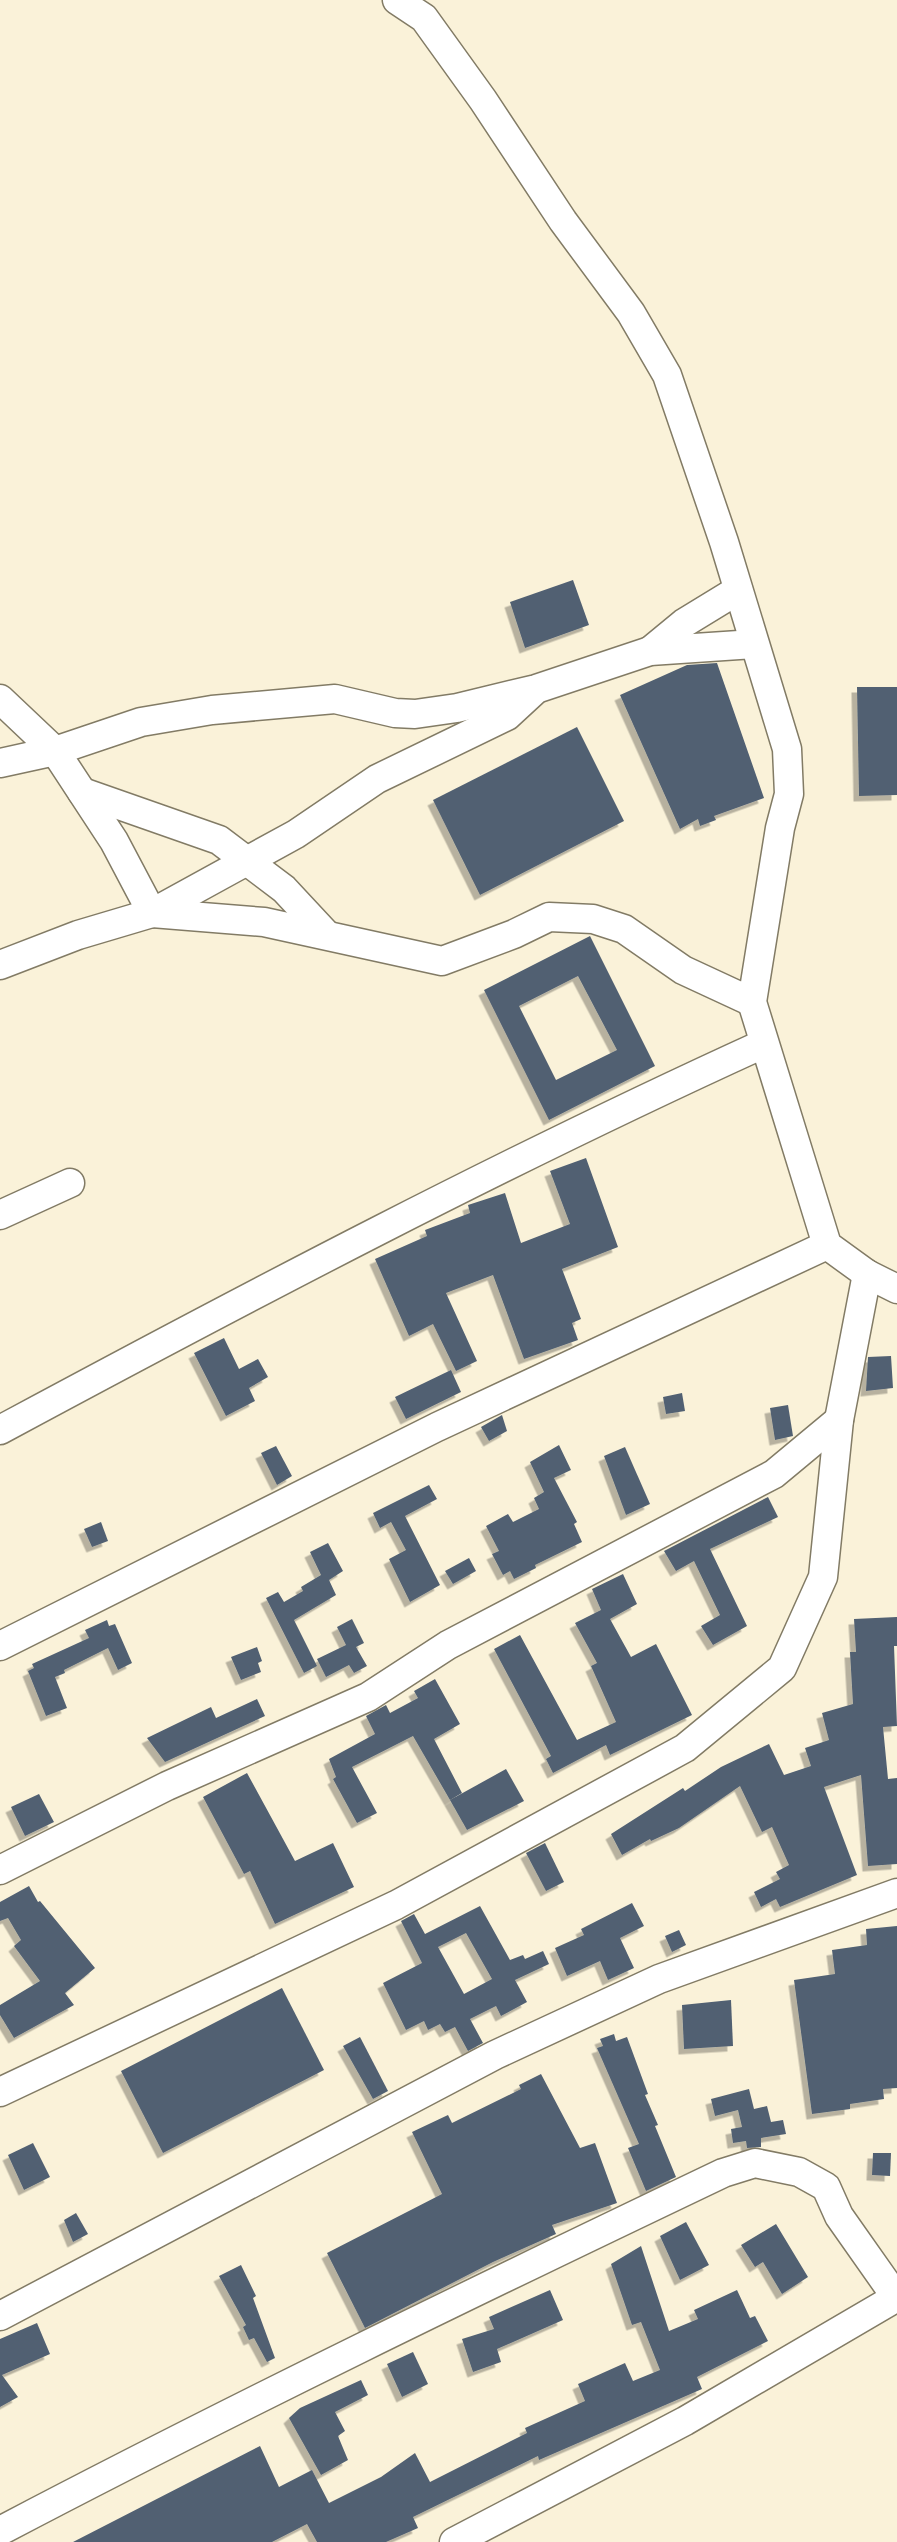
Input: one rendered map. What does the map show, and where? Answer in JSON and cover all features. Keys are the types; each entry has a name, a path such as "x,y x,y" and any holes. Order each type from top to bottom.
{"street":[{"path":"397,0 424,18 562,221 631,313 667,375 787,749 789,794 780,828 752,1002 827,1245 867,1274 897,1289"},
{"path":"650,651 684,623 738,590"},
{"path":"5,757 55,751 141,722 212,710 335,699 395,713 415,714 457,708 536,689 650,651 754,644"},
{"path":"0,965 78,935 152,913 296,834 377,779 507,716 536,689"},
{"path":"0,699 55,751 114,841 152,913"},
{"path":"82,792 219,840 284,889 325,933"},
{"path":"152,913 264,922 325,933 442,961 514,934 549,917 593,919 624,929 683,970 752,1002"},
{"path":"0,1430 275,1283 663,1089 763,1044"},
{"path":"0,1215 70,1182"},
{"path":"0,1646 437,1427 827,1245"},
{"path":"0,2092 396,1905 685,1748 782,1668 823,1577 839,1420 867,1274"},
{"path":"0,1870 167,1786 368,1697 448,1645 774,1474 839,1420"},
{"path":"0,2316 495,2055 659,1979 897,1893"},
{"path":"0,2531 127,2465 723,2173 755,2163 799,2172 826,2187 839,2216 897,2297 685,2421 454,2542"}],"building":[{"path":"573,580 589,625 525,648 510,602"},
{"path":"717,663 764,798 714,816 716,820 700,826 698,819 680,829 620,695 687,665"},
{"path":"857,687 897,687 897,795 859,796"},
{"path":"577,727 624,821 480,895 433,800"},
{"path":"590,936 655,1066 549,1120 484,990","holes":["578,976 617,1050 556,1080 519,1006"]},
{"path":"586,1158 618,1247 562,1269 581,1319 572,1323 578,1340 524,1359 493,1275 446,1293 477,1361 456,1371 433,1324 409,1336 375,1259 427,1236 425,1230 470,1213 468,1205 505,1193 521,1243 570,1224 550,1171"},
{"path":"224,1338 239,1369 258,1359 268,1377 249,1388 255,1401 226,1416 194,1353"},
{"path":"891,1356 893,1388 866,1391 868,1357"},
{"path":"451,1370 461,1392 406,1419 395,1397"},
{"path":"682,1393 685,1411 666,1414 663,1397"},
{"path":"788,1405 793,1436 775,1440 770,1408"},
{"path":"502,1415 507,1431 489,1441 481,1427"},
{"path":"559,1445 571,1470 554,1478 577,1522 574,1524 582,1542 535,1565 536,1568 514,1579 510,1571 503,1575 492,1554 499,1551 486,1526 508,1514 513,1522 539,1509 534,1498 544,1492 530,1462"},
{"path":"276,1446 292,1476 277,1485 261,1453"},
{"path":"625,1447 650,1504 626,1515 604,1456"},
{"path":"429,1485 437,1499 405,1516 440,1585 410,1602 389,1559 406,1550 391,1522 380,1528 373,1513"},
{"path":"768,1497 778,1517 710,1549 747,1626 713,1645 701,1626 720,1615 694,1561 676,1571 664,1551"},
{"path":"101,1522 108,1541 92,1547 84,1529"},
{"path":"328,1543 343,1571 329,1580 336,1595 294,1620 317,1666 304,1673 266,1598 278,1592 284,1602 303,1591 301,1587 321,1575 310,1552"},
{"path":"469,1558 476,1571 453,1584 445,1571"},
{"path":"623,1574 637,1604 610,1619 631,1657 656,1644 692,1715 610,1755 606,1745 553,1773 546,1759 551,1756 494,1649 520,1635 577,1740 616,1722 591,1666 597,1663 575,1623 601,1610 592,1589"},
{"path":"897,1617 897,1646 894,1646 897,1726 883,1727 888,1779 897,1778 897,1864 868,1866 861,1775 824,1787 857,1875 780,1907 776,1899 761,1907 754,1892 780,1879 776,1872 789,1865 772,1827 762,1832 740,1786 679,1828 651,1841 650,1839 622,1855 611,1834 683,1788 685,1791 721,1767 769,1744 784,1775 811,1766 805,1748 829,1740 822,1713 853,1704 850,1652 856,1652 854,1619"},
{"path":"352,1619 364,1643 356,1647 367,1666 354,1673 349,1665 326,1677 317,1659 346,1645 337,1627"},
{"path":"107,1620 109,1626 115,1624 132,1663 118,1670 108,1648 64,1670 65,1673 55,1677 67,1708 46,1716 28,1671 34,1668 32,1664 89,1638 85,1630"},
{"path":"257,1647 262,1661 258,1663 261,1672 241,1680 231,1657"},
{"path":"435,1679 460,1724 434,1739 462,1793 450,1800 413,1736 352,1767 377,1813 357,1823 333,1779 336,1777 329,1759 375,1734 366,1716 386,1705 390,1713 418,1698 414,1691"},
{"path":"257,1699 265,1716 165,1762 147,1738 211,1707 216,1718"},
{"path":"506,1769 524,1801 467,1830 450,1800"},
{"path":"247,1773 295,1861 333,1843 354,1887 275,1924 250,1871 244,1874 203,1797"},
{"path":"39,1794 54,1822 25,1836 11,1807"},
{"path":"545,1843 564,1882 546,1891 526,1853"},
{"path":"29,1886 38,1902 40,1901 95,1968 65,1993 74,2005 14,2038 0,2015 0,2005 40,1981 14,1946 21,1940 8,1918 0,1921 0,1902"},
{"path":"632,1903 644,1926 620,1938 634,1968 608,1980 600,1961 567,1976 555,1948 584,1935 581,1929"},
{"path":"480,1906 510,1960 523,1955 525,1959 543,1951 549,1964 515,1980 527,2002 501,2016 496,2006 470,2019 483,2043 468,2051 455,2027 445,2032 440,2024 428,2030 424,2021 406,2030 383,1983 422,1963 401,1921 414,1914 425,1934","holes":["466,1933 492,1979 464,1994 438,1947"]},
{"path":"897,1926 897,2088 883,2089 884,2099 850,2104 850,2109 812,2114 794,1980 835,1974 832,1950 867,1945 866,1929"},
{"path":"679,1930 686,1945 672,1952 665,1936"},
{"path":"282,1988 324,2070 163,2153 121,2071"},
{"path":"731,2000 733,2046 684,2049 682,2005"},
{"path":"614,2034 616,2041 627,2037 648,2094 645,2095 658,2125 655,2126 676,2177 646,2191 628,2148 639,2144 597,2048 603,2046 600,2039"},
{"path":"360,2037 388,2091 373,2099 343,2046"},
{"path":"541,2074 580,2148 595,2143 617,2203 552,2225 556,2234 493,2262 365,2328 327,2253 442,2194 412,2132 448,2115 452,2123 521,2089 519,2085"},
{"path":"749,2089 754,2109 767,2106 771,2122 783,2120 786,2134 761,2138 761,2147 747,2148 746,2141 733,2143 731,2129 742,2127 738,2110 715,2116 711,2099"},
{"path":"33,2143 50,2177 24,2190 8,2155"},
{"path":"873,2153 891,2153 890,2176 872,2175"},
{"path":"76,2213 88,2234 73,2242 64,2220"},
{"path":"686,2222 709,2265 680,2280 660,2236"},
{"path":"776,2224 808,2277 782,2294 763,2262 755,2267 741,2245"},
{"path":"641,2246 669,2331 698,2319 694,2310 737,2290 750,2318 755,2316 768,2341 697,2377 702,2389 539,2460 538,2456 413,2517 418,2528 386,2542 317,2542 307,2524 272,2542 73,2542 260,2446 279,2487 312,2470 329,2503 381,2477 415,2453 430,2482 527,2433 525,2428 585,2401 578,2384 625,2363 633,2381 660,2370 641,2322 632,2325 611,2264"},
{"path":"241,2265 256,2296 253,2298 275,2358 267,2362 254,2338 249,2340 243,2327 246,2325 219,2276"},
{"path":"550,2290 563,2320 497,2349 501,2362 473,2372 462,2339 494,2329 489,2317"},
{"path":"37,2323 50,2354 2,2375 18,2397 0,2407 0,2339"},
{"path":"413,2352 428,2384 402,2397 387,2364"},
{"path":"361,2380 368,2395 335,2412 345,2431 338,2436 348,2460 321,2475 289,2418 300,2408"}]}
